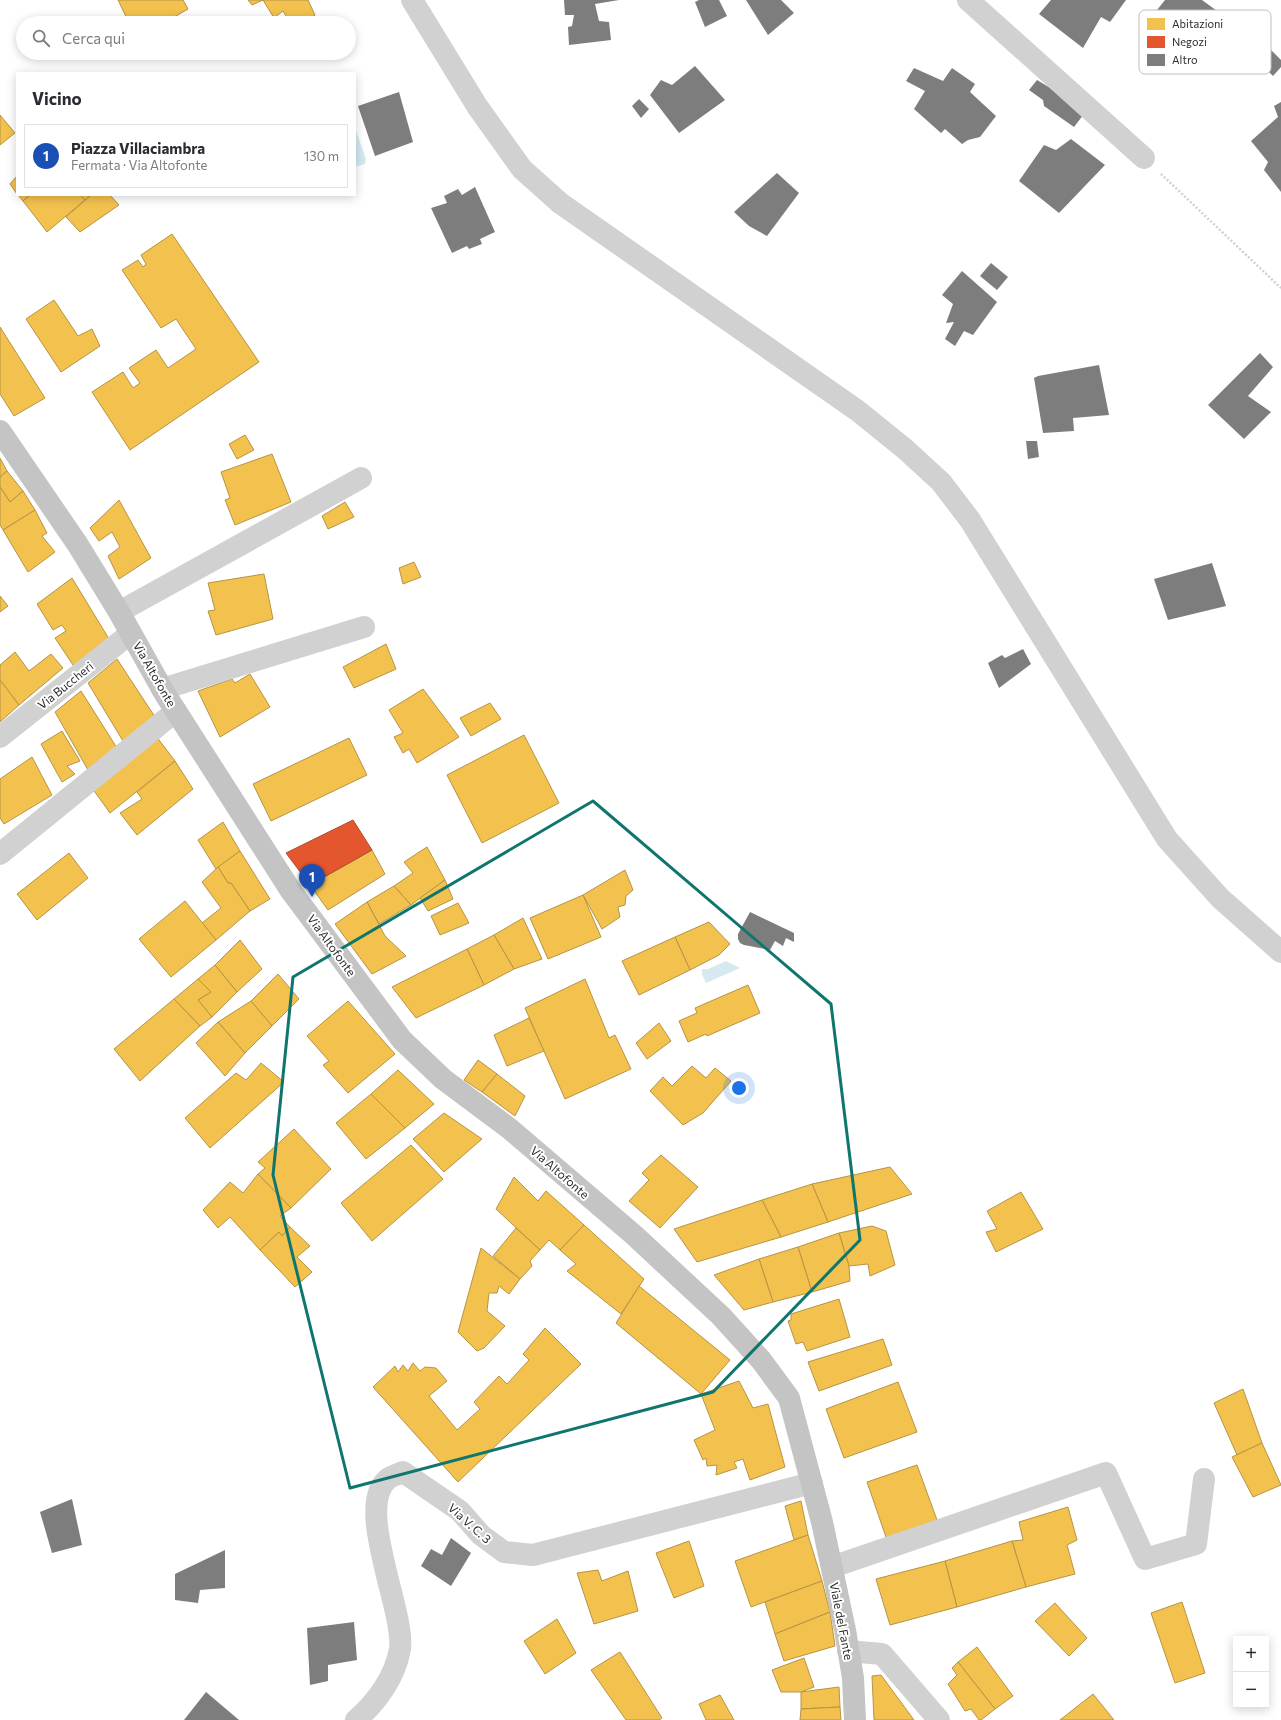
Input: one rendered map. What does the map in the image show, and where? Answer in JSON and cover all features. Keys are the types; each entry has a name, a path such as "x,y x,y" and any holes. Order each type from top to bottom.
{"main road":[{"name":"Via Altofonte","path":"0,430 78,544 119,612 162,689 291,891 402,1040 443,1079 510,1129 628,1230 721,1316 761,1360 789,1398 812,1483"},
{"name":"Viale del Fante","path":"812,1483 832,1567 853,1678 855,1720"}],"street":[{"path":"412,0 477,106 518,163 554,198 858,411 905,449 941,482 970,520 1167,839 1220,898 1281,952"},
{"path":"968,0 1144,158"},
{"path":"119,612 361,478"},
{"path":"162,689 364,627"},
{"name":"Via Buccheri","path":"0,737 131,633"},
{"path":"0,854 176,711"},
{"name":"Via V. C. 3","path":"356,1720 369,1709 384,1689 394,1669 400,1648 398,1626 375,1515 377,1495 388,1478 403,1472 460,1511 481,1535 504,1552 533,1555 812,1483"},
{"path":"832,1567 1106,1474 1145,1559 1196,1544 1204,1479"},
{"path":"848,1651 882,1654 939,1720"}],"path":[{"path":"1144,158 1281,288"}],"highlighted area":[{"path":"593,801 831,1004 860,1240 713,1392 350,1488 273,1175 293,977"}],"shaded area":[{"path":"356,131 366,159 365,164 356,167"},
{"path":"726,961 740,968 706,983 702,974 702,969 708,969"}],"building: Abitazioni":[{"path":"118,0 183,0 188,9 176,16 126,16"},
{"path":"248,0 263,0 252,5"},
{"path":"263,0 308,0 315,15 286,16 283,11 277,16 273,16"},
{"path":"0,115 15,133 0,145"},
{"path":"16,177 16,193 10,184"},
{"path":"19,196 29,196 23,201"},
{"path":"29,196 81,196 85,200 47,232 23,201"},
{"path":"81,196 90,196 85,200"},
{"path":"90,196 111,196 119,205 80,232 66,217"},
{"path":"172,234 259,362 130,450 92,392 123,372 133,388 140,383 129,368 156,350 168,368 196,349 176,319 161,328 122,270 138,260 143,267 146,264 141,255"},
{"path":"54,300 78,336 92,329 100,346 61,372 26,319"},
{"path":"0,327 45,398 14,416 0,394"},
{"path":"245,435 254,450 237,459 229,444"},
{"path":"272,454 291,502 235,525 225,500 230,498 221,472"},
{"path":"0,458 7,471 0,477"},
{"path":"7,471 23,491 10,502 0,487 0,477"},
{"path":"0,487 10,502 23,491 35,510 3,530 0,525"},
{"path":"119,500 151,558 119,579 108,556 120,547 112,532 99,541 90,528"},
{"path":"345,502 354,517 328,529 322,516"},
{"path":"35,510 47,533 42,536 55,552 28,572 3,530"},
{"path":"414,562 421,577 403,584 399,568"},
{"path":"264,574 273,619 216,635 208,611 215,610 208,583"},
{"path":"72,578 109,639 75,668 55,638 66,631 62,625 53,630 37,604"},
{"path":"0,596 8,606 0,612"},
{"path":"386,644 396,669 354,688 343,667"},
{"path":"15,652 29,671 51,654 63,668 19,705 0,680 0,665"},
{"path":"117,659 157,720 126,746 88,683"},
{"path":"250,674 270,707 220,737 198,691 232,679 235,683"},
{"path":"0,680 19,705 0,722"},
{"path":"423,689 459,737 417,763 409,749 403,753 394,737 403,733 389,710"},
{"path":"81,691 117,748 88,770 55,712"},
{"path":"490,703 501,719 471,736 460,718"},
{"path":"62,731 80,761 67,766 75,774 62,782 41,744"},
{"path":"524,735 559,803 482,843 447,775"},
{"path":"156,736 175,761 110,813 92,788"},
{"path":"349,738 367,775 271,821 253,784"},
{"path":"32,757 52,795 4,824 0,818 0,779"},
{"path":"175,761 193,789 137,835 120,813 142,799 137,792"},
{"path":"223,822 240,851 216,869 198,840"},
{"path":"427,847 445,880 411,905 394,886 413,873 404,862"},
{"path":"372,850 385,874 328,910 310,885"},
{"path":"240,851 270,899 250,911 231,883 228,883 218,867"},
{"path":"69,853 88,878 37,920 17,894"},
{"path":"218,867 228,883 231,883 250,911 216,940 202,923 221,908 202,882"},
{"path":"625,870 633,890 626,896 625,905 618,907 620,917 602,929 583,895"},
{"path":"445,880 453,899 428,911 420,898"},
{"path":"394,886 411,905 379,924 367,902"},
{"path":"583,895 601,937 548,959 530,918"},
{"path":"185,901 216,940 171,977 139,939"},
{"path":"367,902 385,936 406,956 372,974 335,924"},
{"path":"458,903 469,923 440,935 431,916"},
{"path":"523,918 542,959 514,969 494,935"},
{"path":"709,922 730,944 719,955 690,970 675,937"},
{"path":"494,935 514,969 484,985 467,949"},
{"path":"675,937 690,970 639,995 622,961"},
{"path":"240,940 262,969 237,992 215,965"},
{"path":"467,949 484,985 416,1018 392,987"},
{"path":"215,965 237,992 212,1017 198,1000 211,992 198,979"},
{"path":"278,974 299,999 272,1026 251,1001"},
{"path":"198,979 211,992 198,1000 212,1017 200,1026 174,999"},
{"path":"585,979 609,1038 615,1035 631,1069 565,1099 525,1008"},
{"path":"748,985 760,1013 707,1036 706,1034 688,1042 679,1021 697,1013 695,1008"},
{"path":"174,999 200,1026 140,1081 114,1049"},
{"path":"251,1001 272,1026 245,1053 218,1022"},
{"path":"348,1001 395,1054 348,1093 323,1065 329,1061 307,1036"},
{"path":"529,1018 544,1051 507,1066 494,1035"},
{"path":"218,1022 245,1053 225,1076 196,1043"},
{"path":"659,1023 671,1041 647,1059 636,1043"},
{"path":"478,1060 497,1074 482,1092 464,1080"},
{"path":"261,1063 284,1082 210,1148 185,1118 236,1073 246,1080"},
{"path":"692,1066 706,1078 715,1068 731,1081 703,1113 683,1125 650,1091 663,1077 672,1086"},
{"path":"398,1070 434,1104 405,1128 371,1094"},
{"path":"497,1074 525,1096 515,1116 482,1092"},
{"path":"371,1094 405,1128 366,1159 336,1123"},
{"path":"444,1113 482,1139 444,1172 413,1139"},
{"path":"294,1129 331,1169 291,1208 258,1174 265,1168 258,1162"},
{"path":"411,1145 443,1179 372,1241 341,1203"},
{"path":"661,1155 698,1187 660,1228 629,1201 649,1180 642,1173"},
{"path":"890,1167 912,1194 828,1222 812,1184"},
{"path":"258,1174 291,1208 280,1216 290,1227 282,1236 279,1232 260,1250 230,1217 218,1228 203,1210 230,1182 243,1193"},
{"path":"514,1177 538,1201 546,1191 584,1225 560,1250 549,1240 540,1250 496,1209"},
{"path":"812,1184 828,1222 781,1237 762,1200"},
{"path":"1021,1192 1043,1229 996,1252 986,1232 997,1229 987,1211"},
{"path":"762,1200 781,1237 697,1262 674,1229"},
{"path":"584,1225 644,1279 621,1314 567,1271 576,1264 560,1250"},
{"path":"872,1226 886,1231 895,1265 870,1276 868,1264 849,1266 839,1233"},
{"path":"290,1227 310,1246 297,1257 312,1272 295,1287 260,1250 279,1232 282,1236"},
{"path":"516,1228 540,1250 530,1261 532,1266 520,1279 493,1256"},
{"path":"839,1233 849,1266 850,1281 812,1292 798,1247"},
{"path":"798,1247 812,1292 773,1302 759,1259"},
{"path":"481,1248 520,1279 509,1294 499,1286 497,1293 489,1293 487,1311 505,1326 484,1348 477,1351 458,1332"},
{"path":"759,1259 773,1302 744,1310 714,1275"},
{"path":"639,1286 730,1360 701,1394 616,1323"},
{"path":"839,1299 850,1337 807,1351 803,1342 796,1344 788,1321 791,1320 791,1314"},
{"path":"545,1328 581,1364 458,1482 373,1387 395,1366 398,1372 403,1365 408,1371 413,1363 420,1371 425,1367 436,1368 447,1381 429,1396 457,1430 480,1409 474,1402 499,1376 507,1384 529,1360 523,1354"},
{"path":"883,1339 892,1365 819,1391 808,1362"},
{"path":"739,1381 753,1408 768,1404 785,1467 750,1480 743,1459 734,1462 737,1468 716,1475 717,1465 707,1466 706,1458 703,1460 694,1440 715,1430 701,1394"},
{"path":"898,1382 917,1432 844,1458 826,1409"},
{"path":"1243,1389 1262,1443 1237,1455 1214,1403"},
{"path":"1262,1443 1281,1485 1253,1497 1232,1457"},
{"path":"917,1465 937,1520 887,1540 867,1482"},
{"path":"801,1501 808,1535 794,1540 785,1506"},
{"path":"1068,1507 1077,1540 1067,1545 1075,1574 1026,1587 1012,1541 1023,1540 1019,1522"},
{"path":"808,1535 822,1581 751,1607 735,1561"},
{"path":"689,1541 704,1586 674,1598 656,1553"},
{"path":"1012,1541 1026,1587 957,1607 945,1561"},
{"path":"945,1561 957,1607 890,1625 876,1579"},
{"path":"598,1570 602,1581 628,1571 638,1611 594,1624 577,1573"},
{"path":"822,1581 830,1612 775,1634 765,1602"},
{"path":"1182,1602 1205,1673 1175,1683 1151,1613"},
{"path":"1055,1603 1087,1638 1069,1656 1035,1621"},
{"path":"830,1612 835,1646 784,1661 775,1634"},
{"path":"557,1619 576,1653 545,1674 524,1641"},
{"path":"977,1647 1013,1696 995,1709 958,1662"},
{"path":"620,1652 662,1718 659,1720 626,1720 591,1670"},
{"path":"804,1658 814,1687 801,1692 781,1692 772,1670"},
{"path":"958,1662 995,1709 981,1720 979,1720 971,1709 965,1711 948,1684 957,1675 952,1668"},
{"path":"881,1675 914,1720 874,1720 872,1676"},
{"path":"839,1687 840,1707 801,1709 801,1692"},
{"path":"1093,1694 1114,1720 1060,1720"},
{"path":"720,1695 734,1720 706,1720 699,1704"},
{"path":"840,1707 841,1720 800,1720 801,1709"}],"building: Negozi":[{"path":"353,820 372,850 310,885 286,853"}],"building: Altro":[{"path":"564,0 619,0 595,4 599,21 609,22 611,40 569,45 568,27 572,26 574,15 565,15"},
{"path":"699,0 719,0 727,16 705,27 695,2"},
{"path":"746,0 781,0 794,13 768,35"},
{"path":"1051,0 1126,0 1110,22 1101,17 1083,48 1039,14"},
{"path":"1165,0 1202,0 1216,10 1157,10"},
{"path":"1271,50 1281,60 1281,67 1273,76 1271,74"},
{"path":"695,66 725,100 679,133 650,95 661,80 672,85"},
{"path":"914,68 943,81 952,68 975,84 970,92 996,116 980,137 968,140 962,144 945,129 941,133 914,109 925,91 906,81"},
{"path":"1037,80 1087,110 1074,127 1044,106 1043,100 1029,90"},
{"path":"399,92 413,142 375,156 358,106"},
{"path":"639,99 649,109 641,118 632,106"},
{"path":"1281,102 1281,192 1264,170 1268,162 1251,141 1278,117 1274,106"},
{"path":"1071,139 1105,165 1059,213 1019,181 1044,145 1056,150"},
{"path":"777,173 799,193 767,236 749,226 734,212"},
{"path":"475,187 495,232 480,239 482,244 469,249 467,246 452,253 431,208 447,203 444,196 458,189 462,195"},
{"path":"991,263 1008,277 997,290 980,276"},
{"path":"962,271 997,302 973,335 964,331 955,346 945,339 954,322 946,323 953,304 942,295"},
{"path":"1260,353 1273,367 1248,396 1271,412 1244,439 1208,405"},
{"path":"1099,365 1109,415 1073,418 1074,431 1043,433 1034,378"},
{"path":"1026,441 1037,441 1039,457 1028,459"},
{"path":"1212,563 1226,606 1168,620 1154,579"},
{"path":"1023,649 1031,664 999,688 988,663 1002,655 1005,658"},
{"path":"750,912 794,933 794,942 786,938 783,946 775,941 770,950 740,943 738,934"},
{"path":"72,1499 82,1545 52,1553 40,1512"},
{"path":"451,1538 471,1553 451,1586 421,1566 431,1549 442,1555"},
{"path":"225,1550 225,1588 200,1590 198,1603 175,1600 175,1574"},
{"path":"354,1622 357,1660 328,1665 328,1681 310,1685 307,1628"},
{"path":"206,1692 239,1720 184,1720"}],"place":[{"name":"Piazza Villaciambra","path":"312,897"}]}
